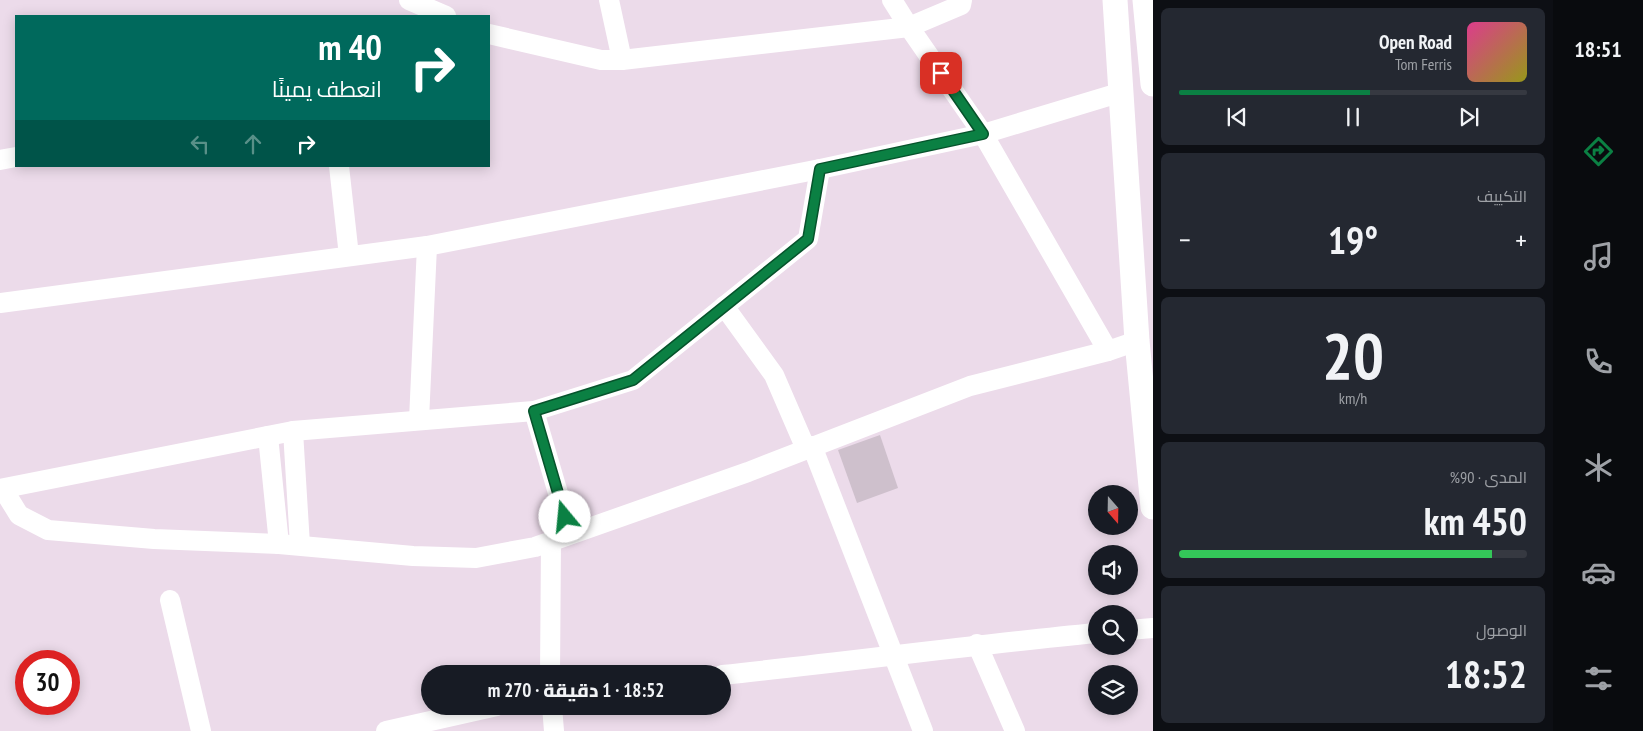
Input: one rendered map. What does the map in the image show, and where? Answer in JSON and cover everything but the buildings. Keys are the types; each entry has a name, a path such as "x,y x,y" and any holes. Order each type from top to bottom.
{"street":[{"path":"409,0 444,15"},
{"path":"609,0 622,60"},
{"path":"892,0 983,134 1108,350"},
{"path":"490,34 601,60 622,60 909,27 961,5 962,0"},
{"path":"1115,0 1137,341 1153,507"},
{"path":"1145,0 1153,84"},
{"path":"0,304 427,246 820,169 983,134 1122,92"},
{"path":"0,160 15,157"},
{"path":"339,167 349,256"},
{"path":"820,169 808,239 633,380 534,411 293,431 2,489 18,515 48,530 154,539 300,545 413,556 476,558 535,547 748,472 970,386 1137,341"},
{"path":"419,420 427,246"},
{"path":"724,306 774,376 809,448 923,731"},
{"path":"534,411 570,534"},
{"path":"293,431 300,545"},
{"path":"268,436 278,544"},
{"path":"550,665 551,541"},
{"path":"170,600 201,731"},
{"path":"1138,629 1153,628"},
{"path":"731,674 893,657 977,644 1088,634"},
{"path":"977,644 1015,731"},
{"path":"386,731 457,715"},
{"path":"553,715 554,731"}],"route":[{"path":"565,517 534,411 633,380 808,239 820,169 983,134 941,73"}]}
